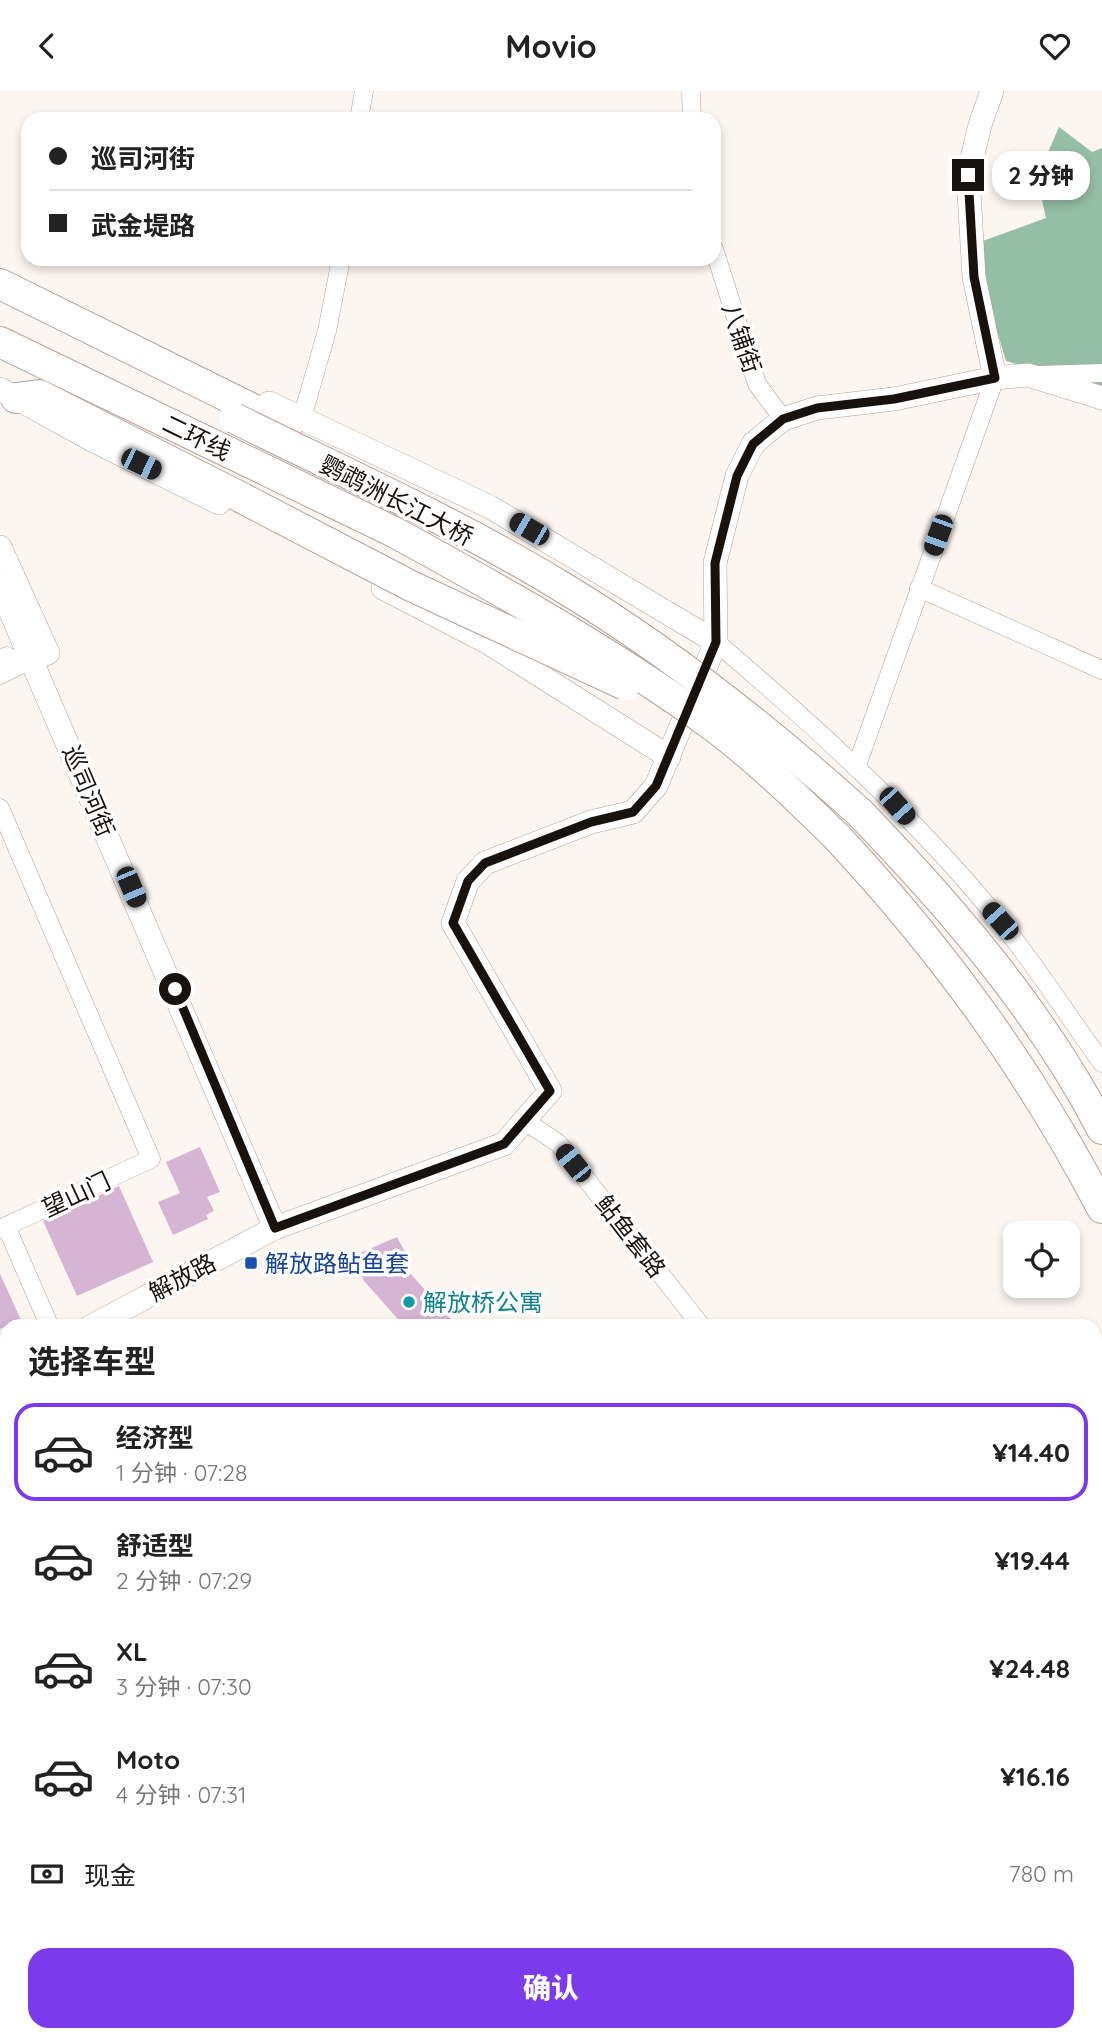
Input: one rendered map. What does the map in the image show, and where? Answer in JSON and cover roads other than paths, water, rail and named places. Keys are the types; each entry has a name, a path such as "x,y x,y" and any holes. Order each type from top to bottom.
{"highway":[{"path":"0,284 295,422 475,515 599,591 702,682"},
{"name":"二环线","path":"0,307 234,418"},
{"name":"二环线","path":"0,342 394,532"},
{"path":"5,395 39,395 411,586 710,724"},
{"name":"鹦鹉洲长江大桥","path":"234,418 434,516 560,586 702,682 797,756 859,812 924,880 988,957 1046,1036 1102,1129"},
{"name":"鹦鹉洲长江大桥","path":"394,532 550,617 710,724 775,777 900,905 963,982 1017,1059 1066,1139 1102,1208"}],"street":[{"path":"360,112 364,91"},
{"path":"691,91 692,112"},
{"path":"856,768 995,378 974,277 968,175 980,124 992,91"},
{"path":"295,422 327,331 340,266"},
{"name":"八铺街","path":"719,266 757,384 783,419"},
{"path":"0,275 295,422 490,507 716,642 897,806 1000,921 1102,1063"},
{"path":"5,395 487,642 669,757 716,642 715,563 737,476 753,444 783,419 817,408 894,399 995,378 1102,373"},
{"path":"1028,375 1102,398"},
{"path":"0,547 48,653 0,675"},
{"name":"巡司河街","path":"0,587 26,662 275,1228"},
{"path":"919,588 1102,670"},
{"path":"0,659 7,656 26,662"},
{"name":"解放路","path":"105,1319 275,1228 504,1144 550,1091 453,923 468,881 485,863 591,822 633,812 656,786 669,757"},
{"name":"望山门","path":"0,809 151,1159 3,1228"},
{"name":"鲇鱼套路","path":"525,1121 558,1143 696,1319"},
{"path":"3,1228 46,1319"}],"place":[{"name":"解放路鲇鱼套","path":"251,1263"},
{"name":"解放桥公寓","path":"409,1302"}]}
